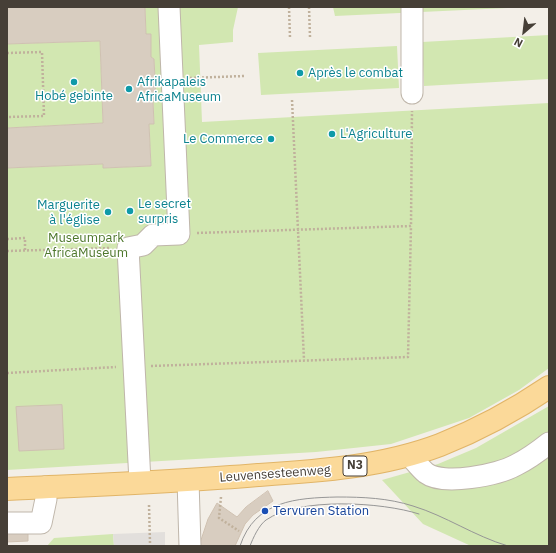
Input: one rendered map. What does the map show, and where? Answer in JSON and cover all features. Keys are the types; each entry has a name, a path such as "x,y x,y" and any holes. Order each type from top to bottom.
{"main road":[{"name":"Leuvensesteenweg","path":"7,489 222,478 340,469 409,455 439,445 512,411 549,387"}],"street":[{"path":"140,482 128,248 143,244 153,235 179,234 169,7"},
{"path":"412,7 412,93"},
{"path":"409,455 426,473 431,476 453,478 477,476 492,474 516,466 549,443"},
{"path":"188,480 190,546"},
{"path":"7,536 36,535 42,523 46,499 45,487"},
{"path":"7,523 42,523"}],"path":[{"path":"289,7 290,38"},
{"path":"309,7 310,37"},
{"path":"7,53 42,52 44,116 7,117"},
{"path":"199,78 244,76"},
{"path":"7,373 134,366 408,356 412,93"},
{"path":"292,100 304,360"},
{"path":"179,234 411,226"},
{"path":"7,239 25,238 25,250"},
{"path":"7,251 128,248"},
{"path":"222,478 219,518 239,531"},
{"path":"149,505 150,543"}],"green space":[{"name":"Museumpark AfricaMuseum","path":"145,7 238,7 233,30 233,42 199,45 202,122 549,103 549,368 519,390 469,418 391,444 316,452 7,470 7,168 103,164 104,168 151,166 149,124 154,124 153,101 156,99 154,59 151,57 151,34 146,34"},
{"path":"333,7 529,7 335,16"},
{"path":"549,35 549,79 424,86 422,42"},
{"path":"100,41 103,123 7,128 7,44"},
{"path":"397,46 399,88 261,95 258,53"},
{"path":"549,406 549,546 471,546 423,524 382,480 438,464 476,448"},
{"path":"113,534 114,546 47,546 54,538"}],"shaded area":[{"path":"165,532 165,546 114,546 113,534"}],"building":[{"name":"Afrikapaleis AfricaMuseum","path":"7,7 145,7 146,34 151,34 151,57 154,59 156,99 153,101 154,124 149,124 151,166 103,168 103,164 7,168 7,128 103,123 100,41 7,44"},
{"path":"62,405 64,449 19,451 16,407"},
{"path":"268,491 273,501 253,515 245,524 235,546 199,546 208,519 217,503 237,517 246,507"},
{"path":"7,520 28,520 28,541 7,542"}],"tram line":[{"path":"240,546 247,531 256,519 267,511 279,505 293,501 337,497 375,498 413,506 437,515 483,537 508,546"},
{"path":"250,546 263,522 281,513 299,508 319,505 363,505 403,510 419,514"}],"place":[{"name":"Après le combat","path":"300,73"},
{"name":"Hobé gebinte","path":"74,82"},
{"name":"Afrikapaleis AfricaMuseum","path":"129,89"},
{"name":"L'Agriculture","path":"332,134"},
{"name":"Le Commerce","path":"271,139"},
{"name":"Le secret surpris","path":"130,211"},
{"name":"Marguerite à l'église","path":"108,212"},
{"name":"Tervuren Station","path":"265,511"}]}
